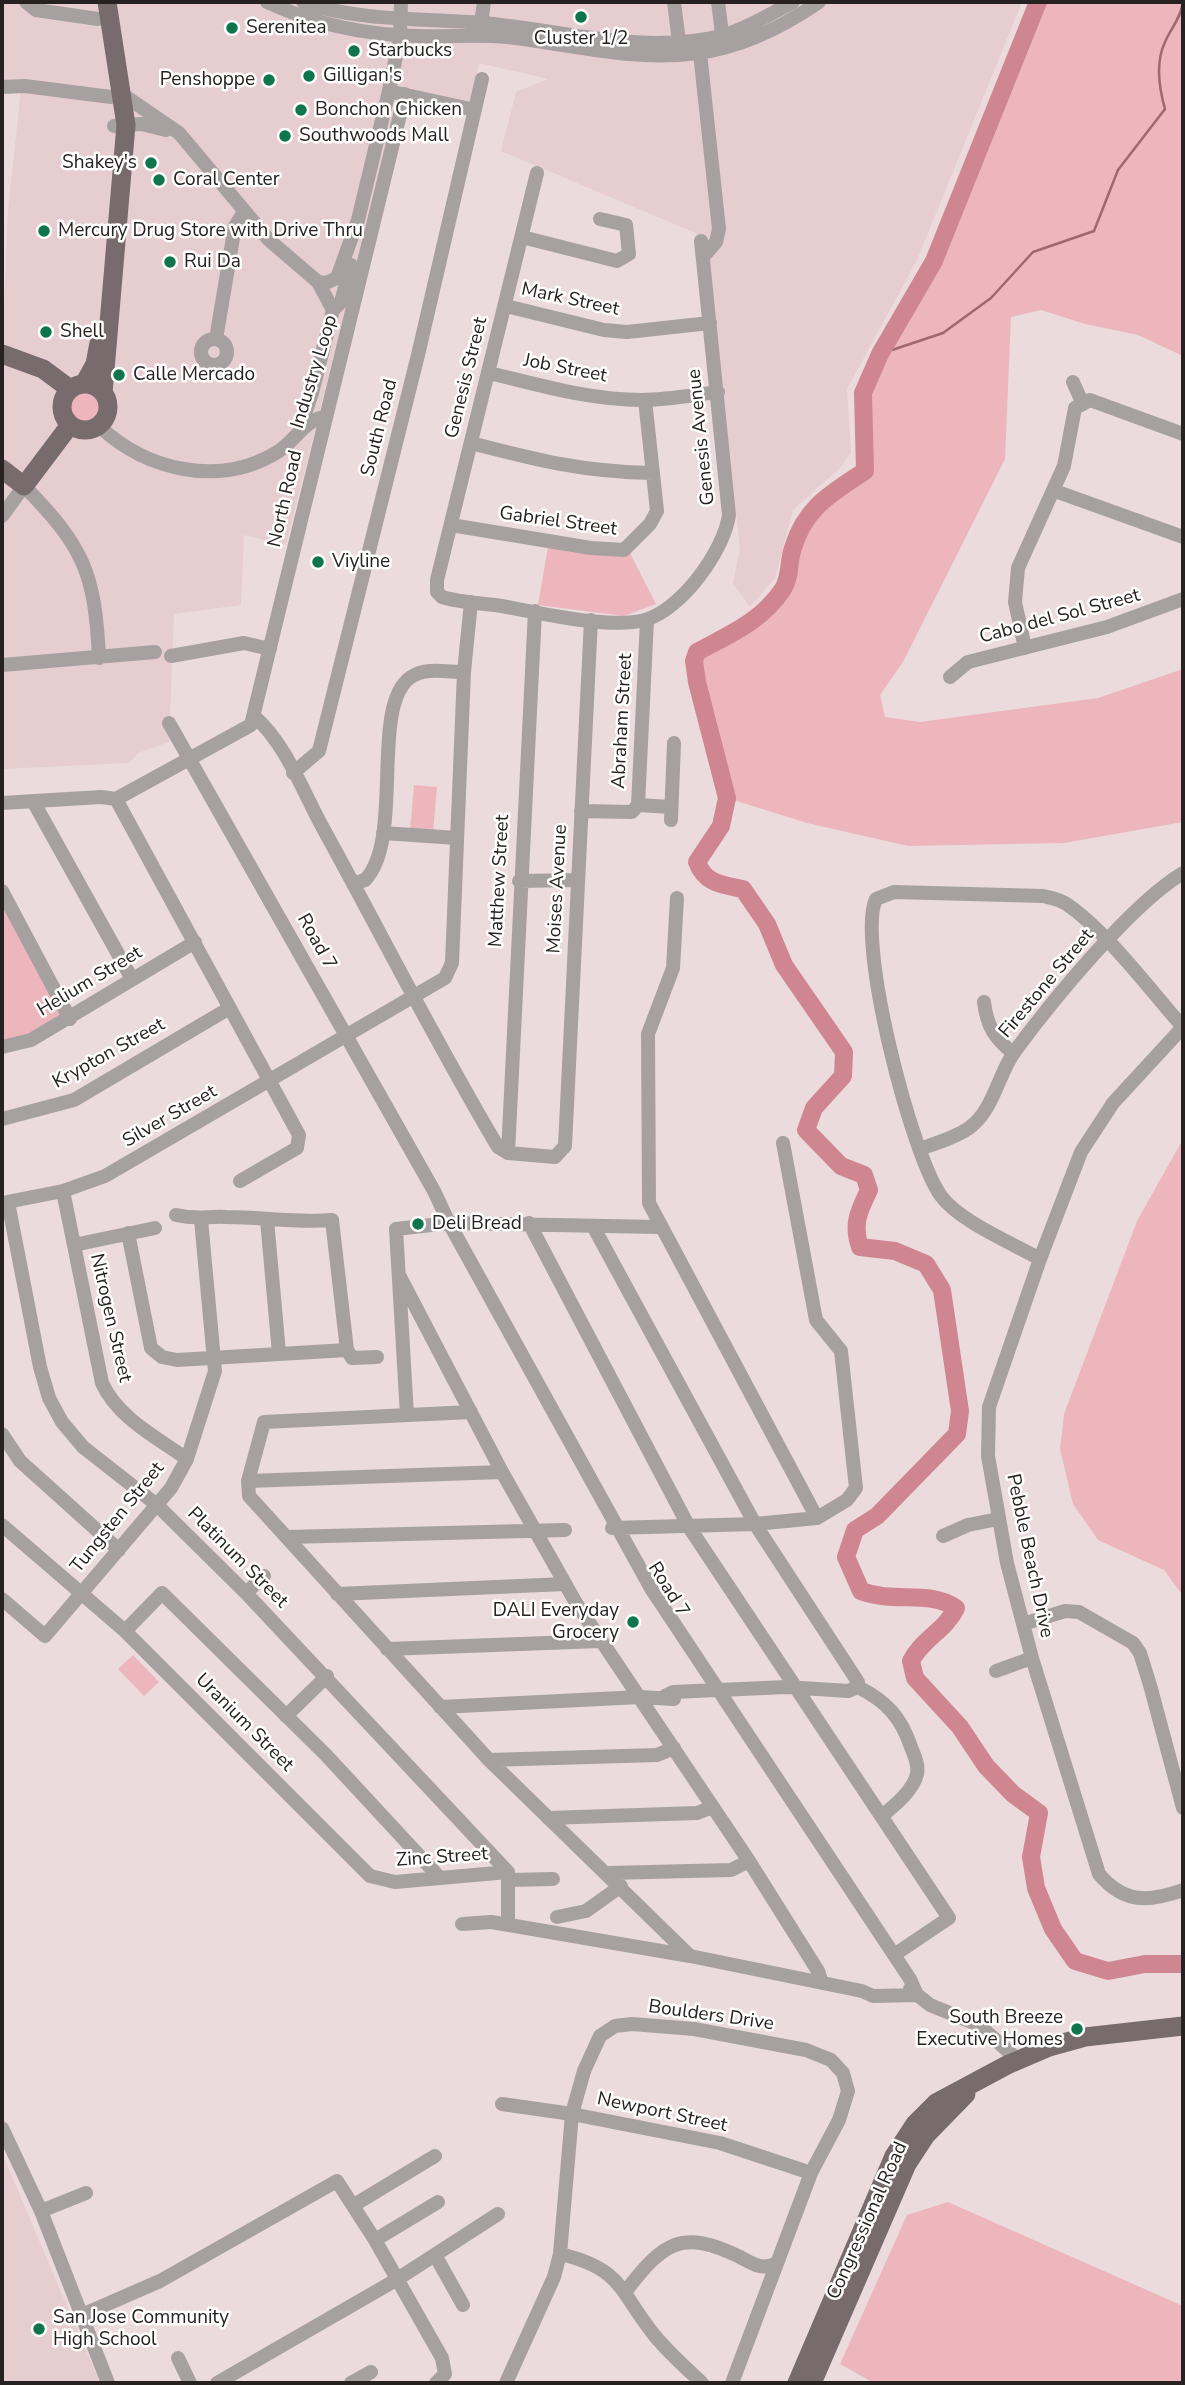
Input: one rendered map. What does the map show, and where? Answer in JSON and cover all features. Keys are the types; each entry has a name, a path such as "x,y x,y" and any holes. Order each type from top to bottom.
{"main road":[{"path":"101,7 120,126 103,393 107,413 99,426 84,430 70,425 62,410 63,398 95,364 120,126"},
{"path":"2,354 43,369 77,386 93,385 103,393"},
{"path":"2,469 24,486 70,425"},
{"name":"Congressional Road","path":"797,2383 894,2156 965,2096 971,2085 1013,2062 1049,2047 1086,2037 1183,2026"},
{"name":"Congressional Road","path":"812,2383 907,2164 911,2143"}],"street":[{"path":"26,2 36,10 47,12 101,7"},
{"path":"267,2 320,23 400,36 479,35 590,51 699,53 793,2"},
{"path":"303,2 349,14 481,23 593,39 679,43 723,42 785,22 819,2"},
{"name":"Industry Loop","path":"318,282 326,284 337,278 358,220 400,36 401,2"},
{"path":"481,23 484,2"},
{"path":"674,2 679,43"},
{"path":"718,2 723,42"},
{"path":"699,53 719,229 716,242 703,257"},
{"name":"South Road","path":"293,773 319,751 418,355 482,79"},
{"path":"2,87 25,86 116,96 183,137 269,240 318,282 333,310"},
{"path":"389,91 475,110"},
{"name":"North Road","path":"255,717 344,338 405,94"},
{"path":"120,126 159,127 183,137"},
{"name":"Genesis Street","path":"471,602 447,599 438,592 437,580 537,173"},
{"path":"216,340 235,226 244,212"},
{"path":"523,237 617,261 629,254 626,225 600,219"},
{"name":"Industry Loop","path":"99,426 152,462 198,472 242,468 266,459 298,433 333,310 341,302 359,235 358,220"},
{"name":"Genesis Avenue","path":"647,620 691,588 712,560 727,530 729,515 718,392 701,241"},
{"name":"Mark Street","path":"506,306 604,330 627,332 710,323"},
{"path":"325,342 332,354 340,359"},
{"name":"Job Street","path":"489,373 583,396 645,400 718,392"},
{"path":"1073,382 1082,402"},
{"name":"Gabriel Street","path":"451,526 591,548 624,550 650,524 657,511 645,400"},
{"path":"1024,648 1014,602 1018,568 1064,466 1075,408 1090,400 1183,434"},
{"path":"298,433 313,419 326,417"},
{"path":"471,443 562,467 603,472 653,473"},
{"path":"2,516 24,486 54,517 83,559 96,600 100,658"},
{"path":"1055,491 1183,537"},
{"name":"Cabo del Sol Street","path":"950,677 968,662 1108,627 1183,599"},
{"path":"383,833 457,838 464,672 471,602 591,620 647,620"},
{"name":"Matthew Street","path":"508,1153 519,881 535,611"},
{"name":"Moises Avenue","path":"508,1153 555,1157 565,1146 591,620"},
{"name":"Abraham Street","path":"582,811 632,812 638,805 647,620"},
{"path":"171,656 244,643 270,649"},
{"path":"2,665 155,652"},
{"path":"354,884 365,880 373,872 380,858 391,729 401,687 412,676 430,671 464,672"},
{"path":"2,803 116,799 245,729 255,717 265,726 293,773 412,997 498,1147 508,1153"},
{"name":"Road 7","path":"169,723 426,1182 434,1191 446,1223 613,1528 717,1694 905,1984 930,2005 985,2030 1013,2062"},
{"path":"638,805 671,813 674,743"},
{"path":"116,799 299,1135 301,1143 240,1181"},
{"path":"33,802 132,979"},
{"name":"Silver Street","path":"5,1203 63,1191 105,1176 436,984 450,972 457,838"},
{"name":"Firestone Street","path":"920,1149 971,1127 988,1105 1013,1053 1107,942 1160,890 1183,873"},
{"path":"519,881 577,880"},
{"path":"2,891 70,1019"},
{"path":"1040,1259 949,1206 940,1195 920,1149 886,1029 871,920 876,898 894,892 1043,896 1069,905 1107,942 1183,1027"},
{"path":"677,898 673,968 648,1034 649,1203 659,1227 817,1518"},
{"name":"Helium Street","path":"2,1046 32,1040 195,942"},
{"path":"984,1002 986,1017 994,1036 1013,1053"},
{"name":"Krypton Street","path":"2,1119 74,1100 228,1009"},
{"name":"Pebble Beach Drive","path":"1183,1027 1113,1102 1081,1152 1040,1259 989,1407 988,1456 999,1519 1032,1658 1099,1874 1108,1894 1141,1899 1183,1890"},
{"path":"613,1528 755,1524 817,1518 847,1500 856,1488 841,1350 816,1320 783,1143"},
{"name":"Nitrogen Street","path":"63,1191 99,1370 108,1395 129,1418 187,1459"},
{"name":"Platinum Street","path":"5,1203 49,1398 62,1422 83,1447 157,1505 246,1593 327,1676 509,1876"},
{"path":"176,1215 201,1220 224,1216 296,1223 332,1220 347,1349 352,1358 377,1357"},
{"name":"Tungsten Street","path":"2,1599 45,1636 171,1488 187,1459 211,1389 216,1356 201,1220"},
{"path":"267,1220 279,1353"},
{"path":"407,1415 396,1229 446,1223 659,1227"},
{"path":"529,1223 689,1527 948,1918 894,1955"},
{"path":"593,1226 755,1524 855,1676 858,1687 883,1701 903,1723 917,1762 917,1775 904,1797 882,1816"},
{"path":"74,1245 155,1228"},
{"path":"128,1233 151,1348 155,1353 177,1360 347,1349"},
{"path":"399,1275 502,1472 565,1584 749,1861 818,1971 822,1983"},
{"path":"471,1412 264,1422 248,1481 249,1496 489,1760 608,1873 690,1956"},
{"path":"2,1434 20,1461 119,1550"},
{"path":"248,1481 502,1472"},
{"path":"943,1536 968,1525 999,1519"},
{"name":"Uranium Street","path":"2,1525 125,1632 362,1870 379,1880"},
{"path":"287,1537 565,1530"},
{"path":"246,1593 264,1576"},
{"path":"337,1594 565,1584"},
{"path":"125,1632 163,1593 286,1716 439,1877"},
{"path":"1023,1624 1065,1611 1079,1612 1133,1643 1147,1674 1183,1808"},
{"path":"387,1649 600,1640"},
{"path":"996,1671 1032,1658"},
{"path":"286,1716 327,1676"},
{"path":"440,1707 665,1696 673,1692 717,1694 788,1687 848,1691 858,1687"},
{"name":"Road 7","path":"717,1694 894,1955 917,1995"},
{"path":"489,1760 657,1755 674,1748"},
{"path":"548,1818 697,1813 713,1807"},
{"path":"608,1873 731,1870 749,1861"},
{"path":"508,1925 509,1876"},
{"name":"Zinc Street","path":"379,1880 395,1882 439,1877 509,1876 552,1879"},
{"path":"557,1917 586,1911 621,1886"},
{"path":"462,1924 508,1925 690,1956 862,1991 873,1996 917,1995"},
{"name":"Boulders Drive","path":"506,2383 554,2277 560,2254 572,2114 584,2071 600,2036 615,2026 694,2029 806,2050 831,2060 843,2074 849,2091 839,2120 811,2173 732,2383"},
{"name":"Newport Street","path":"502,2104 572,2114 720,2143 811,2173"},
{"path":"2,2128 41,2211 108,2383"},
{"path":"354,2205 435,2156"},
{"path":"82,2315 160,2281 337,2181 375,2240 444,2364 445,2374 436,2383"},
{"path":"41,2211 86,2193"},
{"path":"375,2240 438,2203"},
{"path":"217,2383 396,2280 498,2214"},
{"path":"626,2291 652,2257 677,2242 697,2242 729,2252 758,2266 775,2264"},
{"path":"560,2254 597,2266 626,2291 655,2336 702,2383"},
{"path":"435,2255 463,2305"},
{"path":"178,2358 190,2383"},
{"path":"351,2383 371,2372"}],"shaded area":[{"path":"2,2 1022,2 917,260 847,389 851,453 840,468 793,510 775,578 750,607 733,583 740,548 705,237 501,151 516,92 548,79 479,63 471,103 401,88 286,545 244,535 241,605 174,614 169,742 138,753 129,763 2,769 2,359 8,210 22,80 2,80"},
{"path":"1038,2 1183,2 1183,356 1138,335 1085,324 1041,310 1011,317 1005,459 903,662 880,695 885,717 920,722 1098,698 1183,669 1183,822 1064,843 908,846 807,823 727,798 700,702 695,664 697,652 744,626 765,610 786,584 793,548 805,521 821,502 865,471 863,393 880,354 934,261"},
{"path":"85,393 95,397 99,407 95,417 85,421 75,417 71,407 75,397"},
{"path":"548,547 630,553 656,604 624,616 538,605"},
{"path":"414,785 437,787 433,833 410,831"},
{"path":"2,894 70,1019 2,1044"},
{"path":"1183,1139 1183,1596 1164,1570 1098,1540 1073,1504 1060,1449 1064,1414 1137,1221"},
{"path":"133,1655 159,1682 144,1696 118,1669"},
{"name":"San Jose Community High School","path":"2,2153 44,2252 100,2383 2,2383"},
{"path":"948,2202 1183,2306 1183,2383 874,2383 840,2364 907,2215"}],"waterway":[{"path":"1038,2 934,261 880,354 863,393 865,471 812,511 793,548 786,584 765,610 744,626 697,652 694,661 697,682 727,798 721,826 697,862 710,879 743,889 767,924 784,965 844,1052 843,1076 814,1108 806,1130 841,1166 864,1175 869,1190 857,1224 860,1247 895,1251 926,1264 942,1290 960,1411 957,1434 877,1516 855,1530 846,1557 861,1591 874,1595 935,1599 956,1608 952,1616 911,1661 915,1678 960,1727 986,1766 1013,1794 1039,1813 1031,1857 1036,1888 1053,1929 1075,1961 1108,1971 1145,1964 1183,1964"},
{"path":"880,354 943,333 991,298 1033,252 1094,231 1118,170 1165,109 1160,84 1160,58 1183,2"}],"place":[{"name":"Cluster 1/2","path":"581,17"},
{"name":"Serenitea","path":"232,28"},
{"name":"Starbucks","path":"354,51"},
{"name":"Gilligan's","path":"309,76"},
{"name":"Penshoppe","path":"269,80"},
{"name":"Bonchon Chicken","path":"301,110"},
{"name":"Southwoods Mall","path":"285,136"},
{"name":"Shakey's","path":"151,163"},
{"name":"Coral Center","path":"159,180"},
{"name":"Mercury Drug Store with Drive Thru","path":"44,231"},
{"name":"Rui Da","path":"170,262"},
{"name":"Shell","path":"46,332"},
{"name":"Calle Mercado","path":"119,375"},
{"name":"Viyline","path":"318,562"},
{"name":"Deli Bread","path":"418,1224"},
{"name":"DALI Everyday Grocery","path":"633,1622"},
{"name":"South Breeze Executive Homes","path":"1077,2029"},
{"name":"San Jose Community High School","path":"39,2329"}]}
